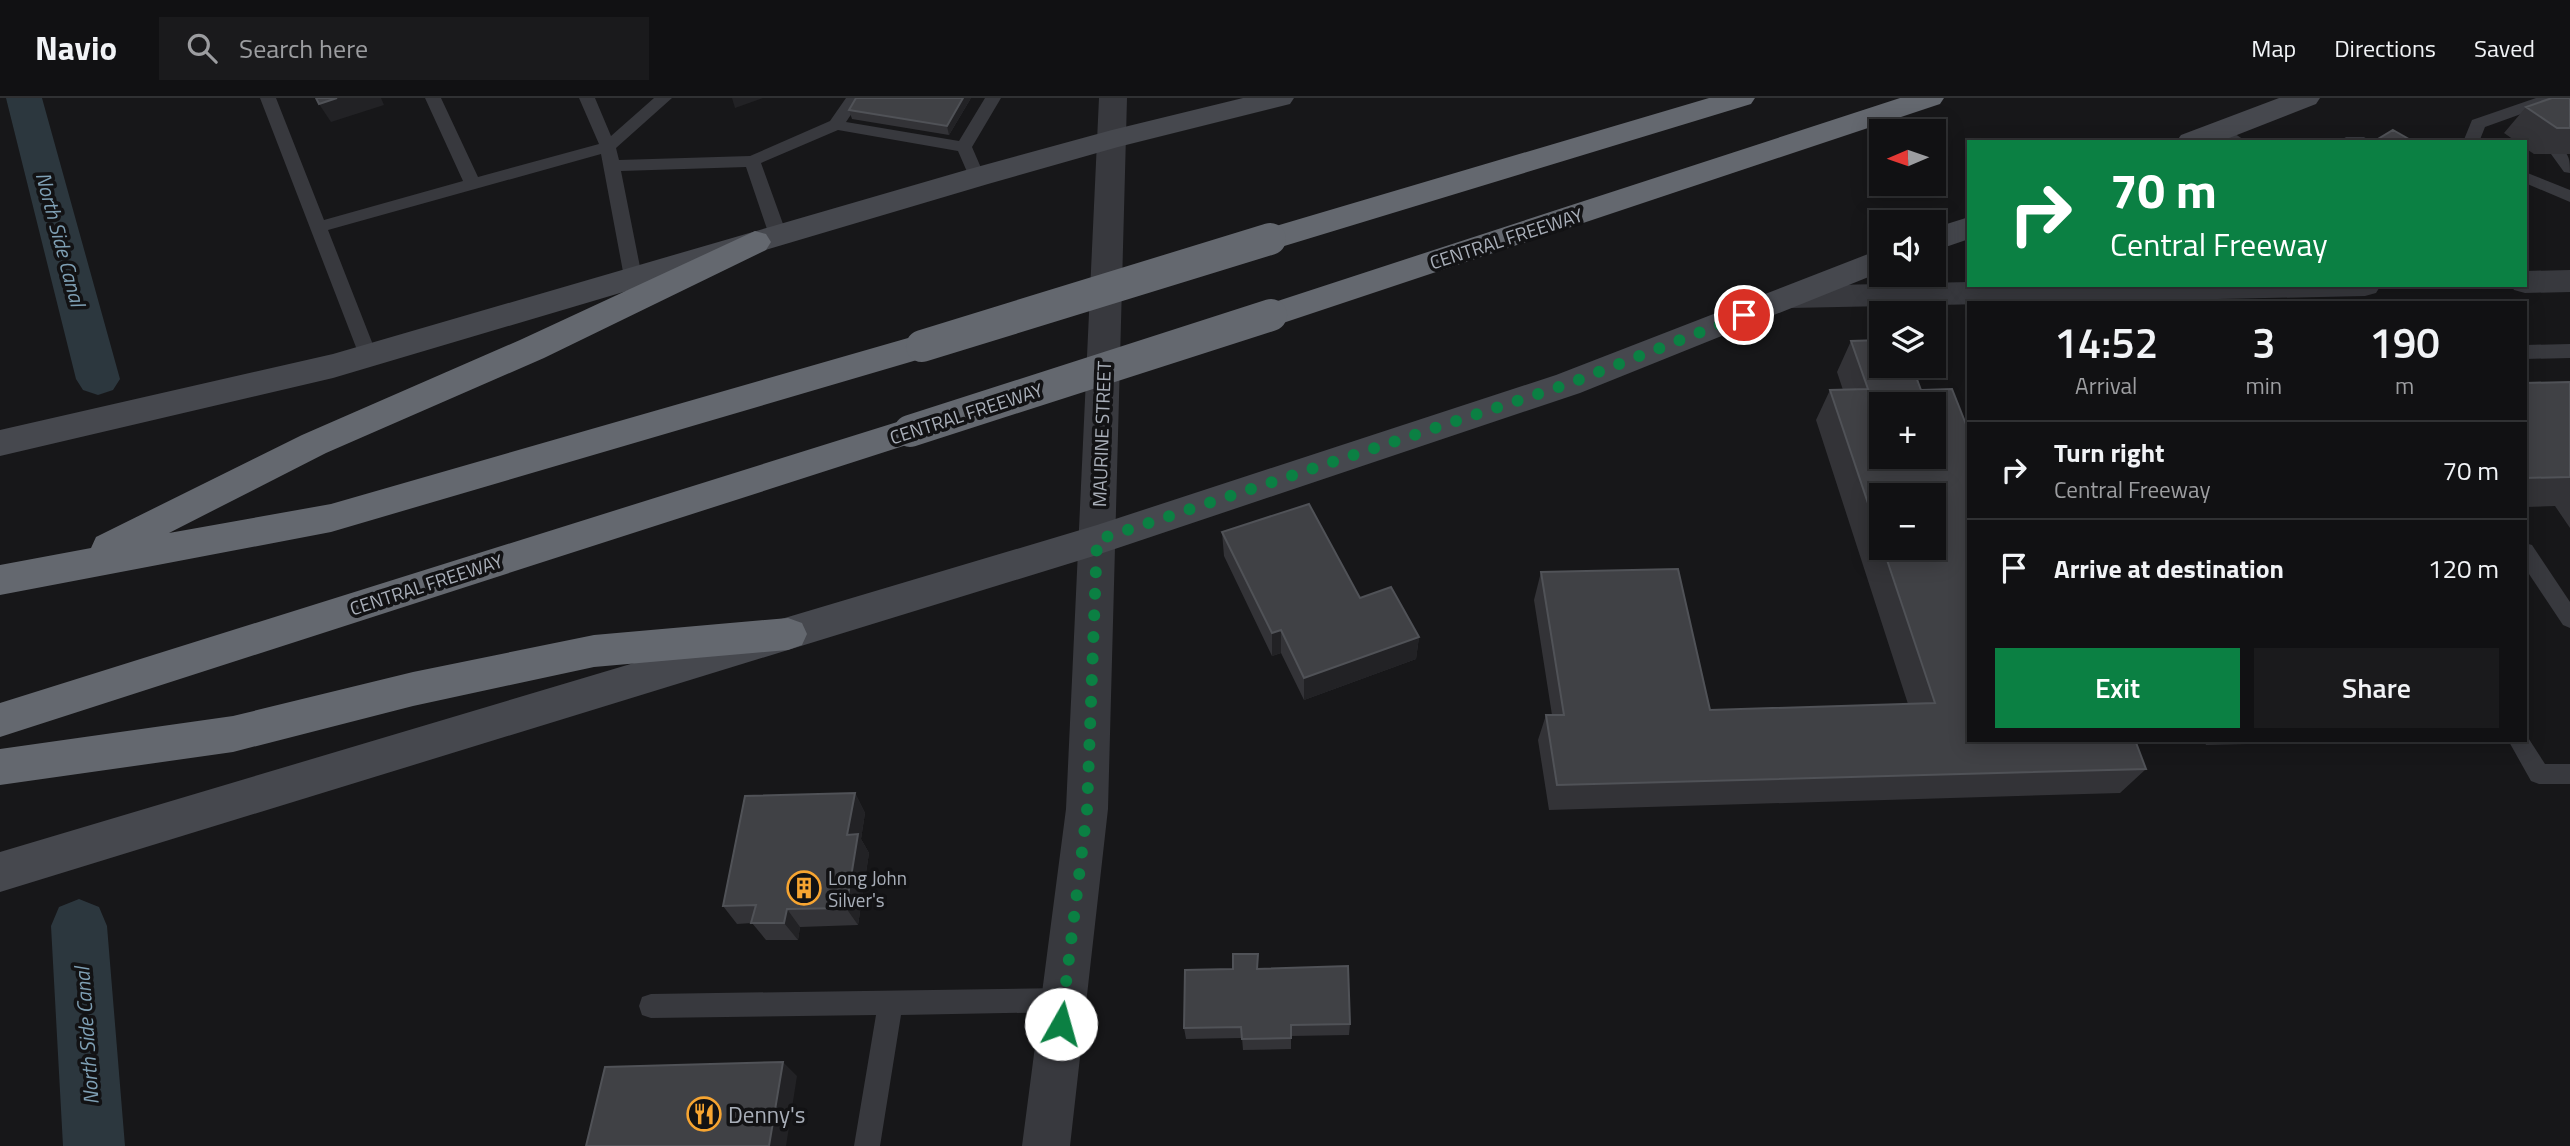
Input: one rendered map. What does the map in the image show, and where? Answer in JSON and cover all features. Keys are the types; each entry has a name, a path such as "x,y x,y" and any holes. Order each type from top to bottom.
{"highway":[{"path":"0,580 331,517 922,346 1741,98"},
{"name":"CENTRAL FREEWAY","path":"0,720 1271,315 1930,98"},
{"path":"66,568 314,444 532,349 766,238"},
{"path":"0,767 233,734 413,689 594,651 788,634"}],"main road":[{"path":"0,443 333,366 977,177 1112,139 1280,98"},
{"path":"2204,140 2231,136 2306,98"},
{"path":"1946,235 1967,227"},
{"path":"0,872 1097,540 1568,384 1869,265"}],"street":[{"name":"MAURINE STREET","path":"1046,1146 1087,810 1113,98"},
{"path":"2527,282 2570,281"},
{"path":"1790,297 2252,295 2342,287"}],"lane":[{"path":"268,98 368,355"},
{"path":"433,98 473,184"},
{"path":"587,98 608,147 633,277"},
{"path":"318,227 608,147 664,98"},
{"path":"612,166 752,161 835,125 853,98"},
{"path":"2508,98 2522,108 2530,124"},
{"path":"2472,140 2478,124 2551,98"},
{"path":"964,148 990,104"},
{"path":"966,107 990,104"},
{"path":"835,125 964,148"},
{"path":"964,148 977,177"},
{"path":"2559,154 2570,168"},
{"path":"752,161 766,238"},
{"path":"2527,178 2570,196"},
{"path":"2527,352 2570,351"},
{"path":"2527,554 2570,619"},
{"path":"2520,742 2539,774 2570,774"},
{"path":"651,1006 1064,1000"},
{"path":"867,1146 891,1002"}],"building":[{"path":"316,98 337,98 319,104"},
{"path":"856,98 963,98 947,126 849,110"},
{"path":"2552,98 2570,98 2570,128 2557,128 2526,107"},
{"path":"2393,130 2410,140 2376,140"},
{"path":"1869,340 1869,378 1916,378 1921,390 1952,389 1967,427 1967,742 2136,742 2146,769 1557,785 1546,715 1564,715 1541,572 1678,569 1710,710 1935,703 1887,560 1946,560 1946,483 1869,483 1869,506 1830,390 1868,389 1851,341"},
{"path":"2570,382 2570,477 2527,478 2527,383"},
{"path":"1309,504 1360,598 1391,587 1419,637 1304,678 1281,630 1272,633 1222,532"},
{"name":"Long John Silver's","path":"855,793 847,835 858,834 846,908 787,909 784,923 751,923 756,905 723,906 745,796"},
{"path":"1233,954 1258,954 1257,969 1348,966 1350,1024 1291,1025 1291,1038 1242,1039 1241,1027 1184,1028 1185,970 1233,969"},
{"name":"Denny's","path":"783,1062 769,1146 586,1146 605,1067"}],"waterway":[{"name":"North Side Canal","path":"24,98 98,379"},
{"name":"North Side Canal","path":"79,926 94,1146"}],"place":[{"name":"Long John Silver's","path":"804,888"},
{"name":"Denny's","path":"704,1114"}],"route":[{"path":"1061,1024 1087,810 1097,540 1568,384 1744,315"}]}
